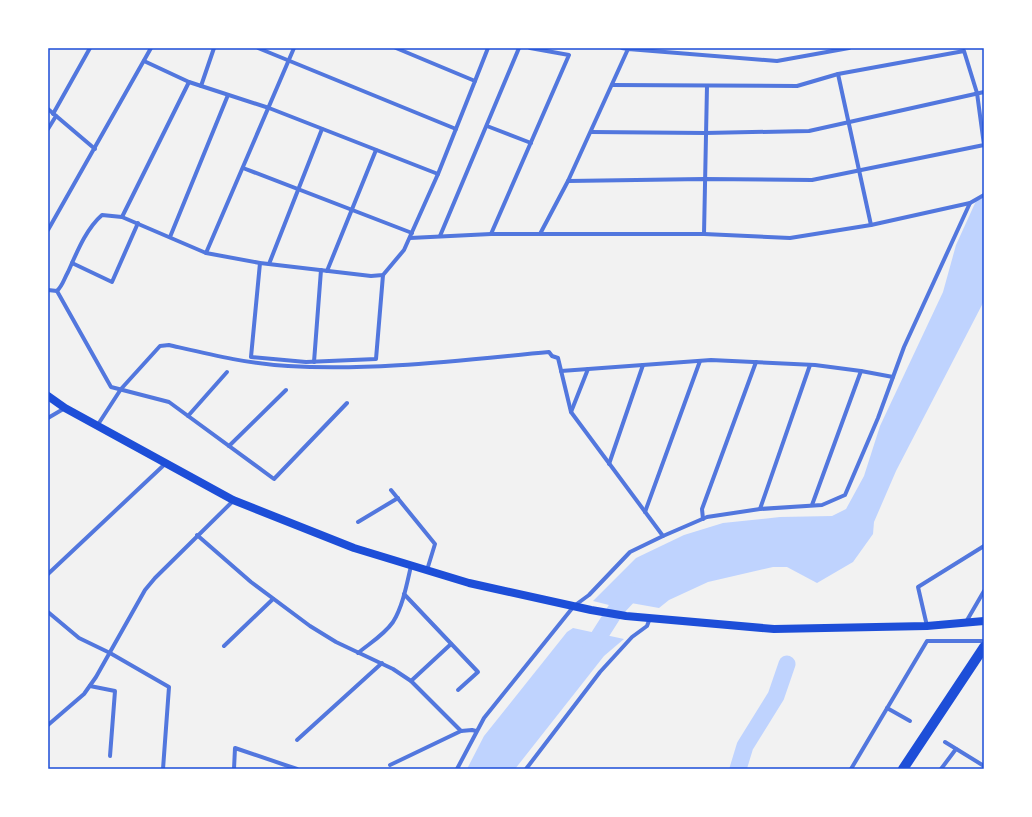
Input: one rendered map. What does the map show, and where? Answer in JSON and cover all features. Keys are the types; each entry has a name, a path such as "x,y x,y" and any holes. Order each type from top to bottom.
{"highway":[{"path":"903,769 984,647"}],"main road":[{"path":"48,396 65,408 97,426 233,500 354,548 469,583 591,610 626,616 774,629 927,626 984,621"}],"street":[{"path":"48,129 90,48"},
{"path":"48,230 151,48"},
{"path":"201,86 214,48"},
{"path":"258,48 288,62 456,129"},
{"path":"206,253 294,48"},
{"path":"396,48 475,81"},
{"path":"260,263 251,357 314,362 376,359 383,276 404,250 410,238 438,174 488,48"},
{"path":"440,236 519,48"},
{"path":"491,234 570,55 530,48"},
{"path":"622,48 777,61 849,48"},
{"path":"540,234 568,181 628,49"},
{"path":"568,181 704,179 812,180 984,145 978,93 964,51 838,74 797,86 612,85"},
{"path":"144,61 190,82 269,108 438,174"},
{"path":"838,74 871,225"},
{"path":"122,217 190,82"},
{"path":"704,234 707,86"},
{"path":"591,132 705,134 809,131 984,92"},
{"path":"170,237 228,95"},
{"path":"48,109 95,149"},
{"path":"487,126 531,143"},
{"path":"269,264 322,129"},
{"path":"327,271 376,150"},
{"path":"243,168 299,188 351,211 412,233"},
{"path":"410,238 491,234 704,234 790,238 871,225 970,203 984,195"},
{"path":"457,769 476,731 498,700 574,606 589,595 625,556 663,536 703,519 760,509 822,505 845,495 878,418 904,347 970,203"},
{"path":"57,291 64,284 72,263 93,223 102,215 122,217 206,253 260,263 371,276 383,276"},
{"path":"72,263 112,282 138,223"},
{"path":"314,362 321,270"},
{"path":"48,290 57,291"},
{"path":"57,291 111,387 169,402 274,479 347,403"},
{"path":"97,426 121,389 160,346 169,345 226,359 288,366 382,366 549,352 552,356 558,358 571,412 663,536"},
{"path":"561,371 700,361 756,362 810,365 861,371 892,377"},
{"path":"645,512 700,361"},
{"path":"703,519 702,509 756,362"},
{"path":"609,464 643,365"},
{"path":"760,509 810,365"},
{"path":"571,412 588,369"},
{"path":"812,505 861,371"},
{"path":"188,416 227,372"},
{"path":"229,446 286,390"},
{"path":"48,418 65,408"},
{"path":"48,574 165,464"},
{"path":"391,490 435,544 427,570"},
{"path":"358,522 398,498"},
{"path":"48,725 84,694 90,686 145,590 197,535 233,500"},
{"path":"197,535 273,599 316,630 358,653 382,663 411,681 461,731"},
{"path":"927,626 918,587 984,546"},
{"path":"358,653 382,635 393,621 404,594 411,566"},
{"path":"966,622 984,591"},
{"path":"404,594 478,672 458,690"},
{"path":"224,646 273,599"},
{"path":"48,612 79,638 110,653 169,687 162,769"},
{"path":"526,769 600,672 632,636 647,626 650,618"},
{"path":"851,769 927,641 984,641"},
{"path":"411,681 451,644"},
{"path":"296,740 382,663"},
{"path":"90,686 115,691 110,756"},
{"path":"887,708 910,721"},
{"path":"390,765 461,731 476,731"},
{"path":"945,742 984,766"},
{"path":"234,769 234,748 287,767 297,769"},
{"path":"941,769 956,749"}],"water":[{"path":"984,198 984,301 896,471 874,522 873,534 853,562 817,583 787,567 773,567 708,582 669,600 659,608 631,603 625,609 593,601 636,558 684,535 723,523 780,517 832,516 846,509 864,476 880,426 943,292 956,245 976,201"},
{"path":"573,628 624,639 604,656 515,769 467,769 484,736 567,632"}],"waterway":[{"path":"589,652 617,608 633,591"},
{"path":"738,769 745,746 776,696 787,664"}]}
